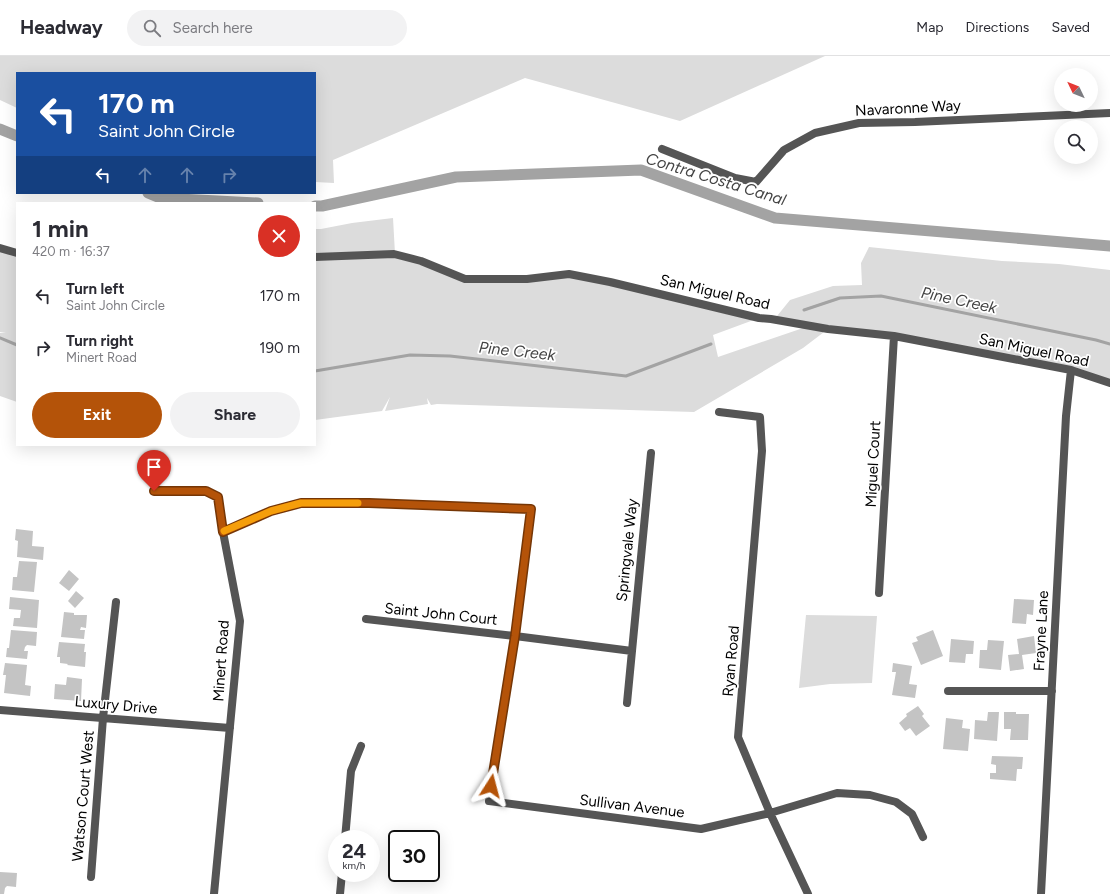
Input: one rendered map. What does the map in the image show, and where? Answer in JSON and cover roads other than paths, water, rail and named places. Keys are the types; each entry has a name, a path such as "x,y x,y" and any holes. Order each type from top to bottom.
{"street":[{"name":"Navaronne Way","path":"662,149 735,178 756,182 784,150 815,133 859,123 1110,114"},
{"path":"0,248 16,253"},
{"name":"San Miguel Road","path":"316,256 394,254 421,260 464,279 527,279 569,274 610,282 759,318 828,329 894,336 1071,370 1110,383"},
{"name":"Miguel Court","path":"879,593 894,336"},
{"name":"Frayne Lane","path":"1041,894 1066,416 1071,370"},
{"name":"Ryan Road","path":"719,412 760,417 762,451 738,737 770,813 808,894"},
{"name":"Springvale Way","path":"627,703 651,453"},
{"name":"Minert Road","path":"154,491 206,491 218,497 240,621 216,894"},
{"path":"223,532 271,511 301,503 369,503 531,509 515,636"},
{"name":"Watson Court West","path":"90,877 103,718 116,602"},
{"name":"Saint John Court","path":"366,620 515,636 632,651"},
{"name":"Sullivan Avenue","path":"515,636 489,801 701,829 770,813 838,793 870,795 896,802 912,814 923,837"},
{"path":"948,691 1052,691"},
{"name":"Luxury Drive","path":"0,710 230,728"},
{"path":"346,830 351,771 361,746"},
{"path":"340,894 341,882"}],"waterway":[{"name":"Contra Costa Canal","path":"0,129 16,136"},
{"name":"Contra Costa Canal","path":"316,206 322,206 456,177 641,170 775,218 1110,246"},
{"name":"Contra Costa Canal","path":"150,194 160,198 238,202"},
{"name":"Pine Creek","path":"804,310 840,298 881,296 1110,344"},
{"name":"Pine Creek","path":"0,338 16,345"},
{"name":"Pine Creek","path":"316,371 410,355 450,356 626,376 711,344"}]}
